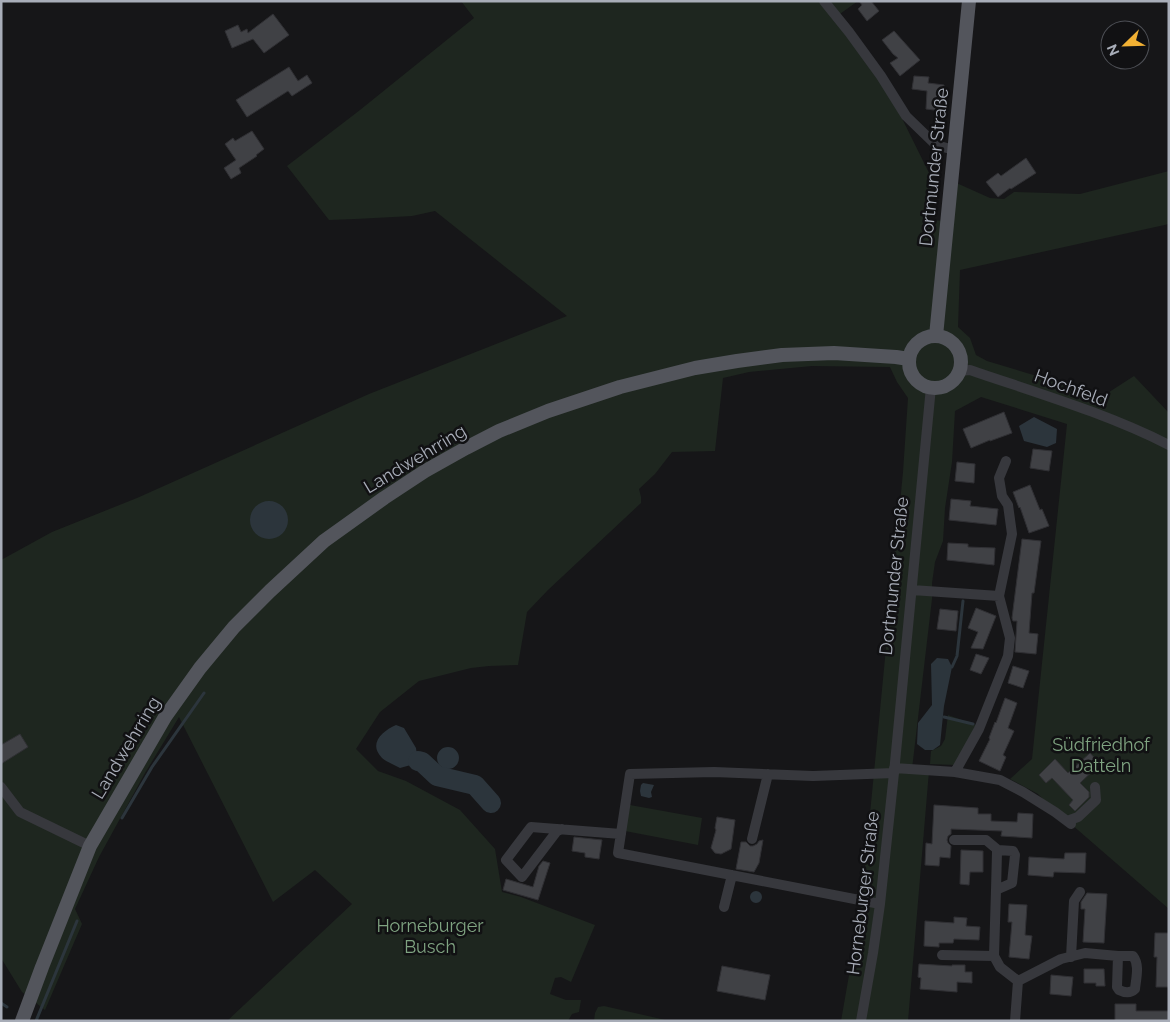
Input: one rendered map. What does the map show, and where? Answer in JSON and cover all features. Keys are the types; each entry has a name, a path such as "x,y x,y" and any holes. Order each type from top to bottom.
{"main road":[{"name":"Dortmunder Straße","path":"936,336 969,1"},
{"path":"936,336 951,342 957,348 961,363 955,379 940,387 931,388 923,385 912,374 909,367 909,359 911,351 916,345 922,340 936,336"},
{"name":"Landwehrring","path":"22,1021 90,846 164,717 200,668 234,627 324,541 425,471 498,431 548,411 620,387 695,368 737,360 782,355 834,353 909,359"}],"street":[{"path":"824,1 881,76 906,116 936,145 954,150"},
{"name":"Hochfeld","path":"959,371 970,370 1077,407 1169,445"},
{"name":"Dortmunder Straße","path":"894,771 931,388"},
{"path":"955,772 980,730 1008,656 1010,638 999,596 1012,534 1008,505 1002,496 1000,478 1006,461"},
{"path":"912,590 999,596"},
{"path":"880,904 618,853 630,774 714,772 813,776 894,771 955,772 1000,780 1056,812 1069,822 1078,817 1096,800 1095,787"},
{"name":"Horneburger Straße","path":"861,1021 880,904 894,771"},
{"path":"752,839 768,774"},
{"path":"1,786 20,812 90,846"},
{"path":"562,829 557,831 522,877 506,860 531,827 562,829 621,834"},
{"path":"954,840 986,840 998,850 1013,851 1015,855 1012,883 996,890"},
{"path":"998,850 994,956 1000,967 1018,982"},
{"path":"724,907 732,875"},
{"path":"1071,957 1074,901 1080,892"},
{"path":"1018,982 1061,959 1084,953 1118,956"},
{"path":"942,955 994,956"},
{"path":"1015,1021 1018,982"}],"green space":[{"path":"461,1 858,1 837,16 881,76 932,179 927,220 947,221 952,181 990,198 1004,199 1014,192 1080,194 1169,171 1169,224 960,270 958,327 970,338 976,355 987,361 1103,396 1134,376 1169,413 1169,909 1056,812 1038,794 1010,779 1032,759 1067,424 981,397 955,411 952,462 945,508 943,541 935,562 932,583 932,599 912,769 929,771 908,1021 841,1021 862,901 903,472 908,398 890,367 812,366 749,372 723,378 715,451 672,452 655,474 639,489 641,503 527,612 518,665 471,668 419,681 380,712 356,749 378,771 406,781 460,810 495,849 502,892 521,897 595,925 571,982 561,977 555,978 550,994 566,1000 581,1000 579,1012 572,1014 568,1021 227,1021 352,904 315,870 273,902 179,717 145,773 99,857 75,909 82,924 45,1010 22,992 1,958 1,560 52,532 137,498 369,394 567,316 435,211 412,216 329,220 287,166 474,18"},
{"path":"948,715 976,725 955,765 930,764 931,751 941,746 945,739"},
{"path":"630,805 702,818 698,845 625,831"},
{"path":"604,1006 670,1021 594,1021 598,1007"}],"shaded area":[{"path":"1034,417 1057,429 1056,443 1047,447 1024,441 1019,426"},
{"path":"269,501 283,506 288,520 283,534 269,539 255,534 250,520 255,506"},
{"path":"937,658 948,659 952,667 944,706 940,745 933,750 925,750 917,744 918,723 932,705 931,664"},
{"path":"396,725 404,728 416,748 418,763 400,768 382,758 378,753 376,748 378,738"},
{"path":"448,747 456,750 459,758 456,766 448,769 440,766 437,758 440,750"},
{"path":"643,783 654,785 651,792 652,797 641,796 640,791"},
{"path":"754,891 758,891 762,897 758,903 754,903 750,899 750,895"}],"building":[{"path":"859,1 871,1 879,11 867,21 858,9 862,5"},
{"path":"273,14 289,35 264,53 253,39 232,48 225,31 238,25 241,32 247,29 248,33"},
{"path":"894,31 920,60 900,76 890,63 898,58 882,40"},
{"path":"289,67 298,81 307,75 312,83 292,96 288,91 247,117 236,100"},
{"path":"914,76 929,77 928,83 944,85 942,111 926,109 927,91 912,89"},
{"path":"252,131 264,149 239,168 241,173 231,179 224,168 236,160 225,144 233,138 235,141"},
{"path":"1026,158 1036,173 998,197 986,182 998,173 1001,176"},
{"path":"1004,412 1012,433 971,448 963,429"},
{"path":"1033,449 1052,451 1049,471 1030,468"},
{"path":"957,462 975,464 974,483 955,481"},
{"path":"1030,485 1049,526 1029,533 1013,492"},
{"path":"951,499 971,501 970,506 998,509 996,525 949,520"},
{"path":"1022,539 1041,541 1034,593 1032,593 1029,633 1038,634 1036,654 1015,652 1017,621 1013,621 1012,618"},
{"path":"948,543 968,544 968,547 995,548 994,565 947,560"},
{"path":"976,608 996,616 983,649 971,648 978,632 968,628"},
{"path":"940,609 958,611 956,631 937,629"},
{"path":"976,654 989,658 981,674 970,670"},
{"path":"1013,666 1029,671 1023,688 1008,683"},
{"path":"1005,698 1017,703 1008,728 1014,731 1003,755 1006,757 1000,771 979,761 990,739"},
{"path":"20,734 28,747 1,764 1,745"},
{"path":"1090,753 1100,764 1080,783 1089,792 1089,797 1075,811 1069,805 1073,800 1052,778 1046,783 1039,775 1055,759 1068,773"},
{"path":"934,805 978,808 978,814 991,814 991,821 1017,822 1018,813 1033,814 1032,838 1001,836 1002,831 951,829 951,834 947,840 951,846 950,858 940,857 939,866 925,865 926,843 932,844"},
{"path":"717,817 735,820 731,849 721,854 715,853 711,848"},
{"path":"574,837 602,840 599,859 585,857 585,853 572,851"},
{"path":"763,840 759,863 754,872 736,869 741,842 746,842 753,846"},
{"path":"961,850 983,851 983,872 970,872 969,885 960,884"},
{"path":"1065,853 1086,853 1085,873 1054,872 1053,877 1028,875 1029,857 1064,859"},
{"path":"543,861 550,863 538,900 503,890 506,879 533,887 539,866"},
{"path":"1087,893 1107,894 1104,943 1083,942 1085,909 1081,909 1081,902"},
{"path":"1009,904 1027,905 1025,935 1032,936 1029,959 1009,957 1012,922 1008,922"},
{"path":"954,917 967,918 966,926 980,927 979,940 954,939 953,943 939,943 939,947 924,946 925,921 954,923"},
{"path":"1155,933 1169,933 1169,987 1156,987 1157,957 1154,957"},
{"path":"919,964 965,965 965,972 972,972 972,983 957,982 957,992 920,989 921,978 918,977"},
{"path":"722,966 770,975 765,1000 717,991"},
{"path":"1084,969 1104,969 1105,986 1096,986 1096,983 1084,983"},
{"path":"1051,975 1073,977 1071,996 1050,994"},
{"path":"1115,1004 1136,1004 1136,1011 1169,1011 1169,1021 1115,1021"}],"waterway":[{"path":"952,667 957,656 963,601"},
{"path":"122,818 152,767 204,693"},
{"path":"944,717 973,724"},
{"path":"418,761 422,762 437,776 475,785 491,803"},
{"path":"36,1021 77,921"},
{"path":"1,1003 7,1007"}],"park label":[{"name":"Südfriedhof Datteln","path":"1101,755"},
{"name":"Horneburger Busch","path":"430,936"}]}
